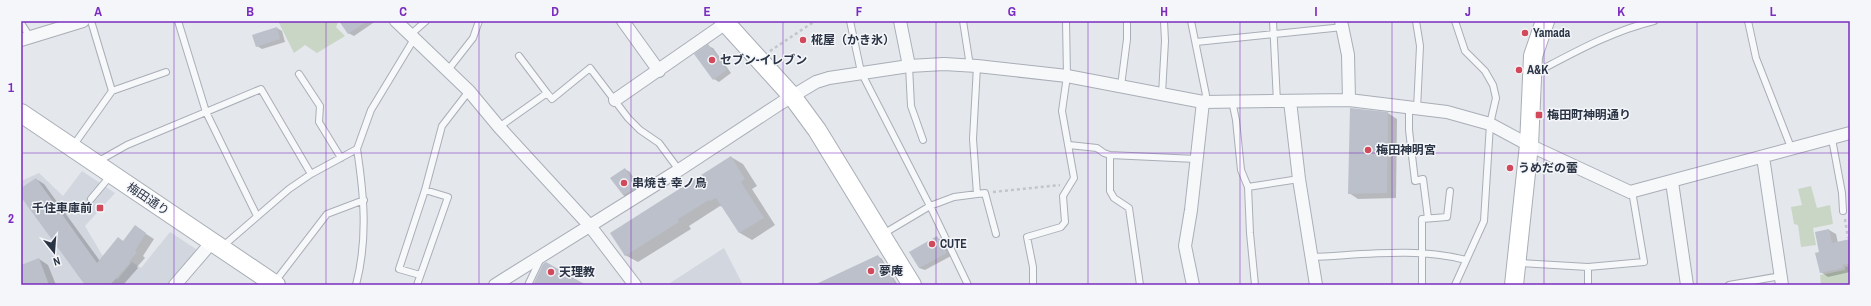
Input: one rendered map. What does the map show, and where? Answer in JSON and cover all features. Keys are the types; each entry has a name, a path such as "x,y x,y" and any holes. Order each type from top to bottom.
{"street":[{"path":"26,39 83,21"},
{"path":"396,21 469,91 499,127 590,226 635,285"},
{"path":"623,21 659,71"},
{"path":"900,21 909,66"},
{"path":"1514,285 1529,145 1532,75 1536,44 1544,21"},
{"path":"615,100 659,71 725,22 792,96 817,130 912,285"},
{"path":"1342,24 1348,55 1348,100"},
{"path":"495,285 542,257 816,82 861,72 909,66 944,64 1068,76 1203,102 1348,100 1447,112 1490,124 1529,145 1630,192 1850,134"},
{"path":"1290,101 1299,180 1316,285"},
{"path":"1193,285 1185,246 1191,210 1203,102"},
{"name":"梅田通り","path":"21,113 270,283"},
{"path":"1763,157 1781,280"},
{"path":"1672,182 1687,285"},
{"path":"176,285 216,245"}],"lane":[{"path":"83,21 112,91"},
{"path":"178,21 206,112 256,216"},
{"path":"356,285 363,261 364,200 357,149 371,110 412,37 426,21"},
{"path":"448,70 473,38 479,21"},
{"path":"850,21 861,72 930,206 968,285"},
{"path":"963,21 974,66 973,139 977,194"},
{"path":"1033,285 1033,267 1027,237 1062,227 1065,222 1063,196 1074,178 1062,111 1068,76 1068,37 1066,21"},
{"path":"1120,86 1127,39 1127,21"},
{"path":"1162,94 1166,41 1164,21"},
{"path":"1191,21 1206,95 1203,102"},
{"path":"1273,21 1278,102"},
{"path":"1416,21 1420,46 1413,108 1408,130 1414,181 1423,179 1428,218"},
{"path":"1455,21 1465,51 1485,71 1493,85 1496,98 1490,124 1484,221 1455,285"},
{"path":"1532,75 1582,48 1636,23 1654,21"},
{"path":"1748,21 1756,58 1792,150"},
{"path":"21,22 26,39"},
{"path":"1196,42 1275,34 1342,24"},
{"path":"519,56 552,99 590,68 628,118 640,130 659,143 679,170"},
{"path":"909,66 911,106 923,140"},
{"path":"72,148 112,91 166,72"},
{"path":"299,74 320,106 318,122 341,158"},
{"path":"95,163 127,145 260,89 311,174"},
{"path":"420,275 398,269 425,190 442,126 469,91"},
{"path":"499,127 547,93"},
{"path":"1232,101 1236,120 1240,170 1248,187 1250,233 1256,285"},
{"path":"1832,139 1842,193 1843,211"},
{"path":"1069,145 1098,148 1104,153 1110,155 1196,159"},
{"path":"216,245 256,216 288,189 311,174 357,149"},
{"path":"1110,155 1110,191 1114,198 1129,208 1140,285"},
{"path":"91,199 112,174"},
{"path":"1248,187 1299,180"},
{"path":"417,285 448,197 425,190"},
{"path":"1422,285 1422,219 1447,217 1450,191"},
{"path":"1516,263 1588,267 1644,262 1632,191"},
{"path":"881,235 930,206 954,197 985,193 996,234"},
{"path":"270,283 327,214 364,200"},
{"path":"1311,257 1422,253 1449,256 1466,260"},
{"path":"528,285 542,257"},
{"path":"1588,267 1588,285"},
{"path":"1729,285 1781,280"}],"path":[{"path":"758,59 814,21"},
{"path":"985,193 1019,188 1070,184"},
{"path":"1846,230 1848,238"}],"shaded area":[{"path":"82,171 115,193 85,226 117,280 132,262 141,268 170,232 199,251 169,285 21,285 21,181 39,173 63,196"},
{"path":"724,248 743,285 667,285"}],"green space":[{"path":"278,21 336,21 338,23 336,27 345,36 317,53 305,45 294,53"},
{"path":"1811,186 1817,208 1830,205 1833,224 1813,228 1816,245 1801,247 1798,225 1794,224 1791,207 1802,205 1798,189"},
{"path":"1850,266 1850,285 1821,285 1820,275 1845,270 1845,267"}],"building":[{"path":"339,21 367,21 348,34"},
{"path":"277,27 280,39 256,47 252,35"},
{"path":"708,44 727,70 713,80 694,54"},
{"name":"梅田神明宮","path":"1350,108 1388,112 1387,193 1348,194"},
{"path":"731,156 745,179 741,182 764,218 739,233 716,198 710,201 709,200 678,219 679,222 625,256 610,233"},
{"name":"串焼き 幸ノ鳥","path":"625,168 636,188 623,195 610,178"},
{"path":"36,178 97,263 118,237 123,241 135,225 146,233 135,251 137,252 129,262 130,263 110,285 85,285 21,197 21,188"},
{"path":"1829,229 1832,243 1850,239 1850,263 1842,265 1843,268 1820,273 1815,253 1819,252 1815,232"},
{"name":"CUTE","path":"937,236 947,253 919,268 909,252"},
{"path":"878,255 896,285 814,285"},
{"path":"39,258 49,285 21,285 21,265"},
{"name":"天理教","path":"546,262 586,285 533,285 543,264"}],"place":[{"name":"Yamada","path":"1525,33"},
{"name":"椛屋（かき氷）","path":"803,40"},
{"name":"セブン-イレブン","path":"712,60"},
{"name":"A&K","path":"1519,70"},
{"name":"梅田町神明通り","path":"1539,115"},
{"name":"梅田神明宮","path":"1368,150"},
{"name":"うめだの蕾","path":"1510,168"},
{"name":"串焼き 幸ノ鳥","path":"624,183"},
{"name":"千住車庫前","path":"100,208"},
{"name":"CUTE","path":"932,244"},
{"name":"夢庵","path":"871,271"},
{"name":"天理教","path":"551,272"}]}
